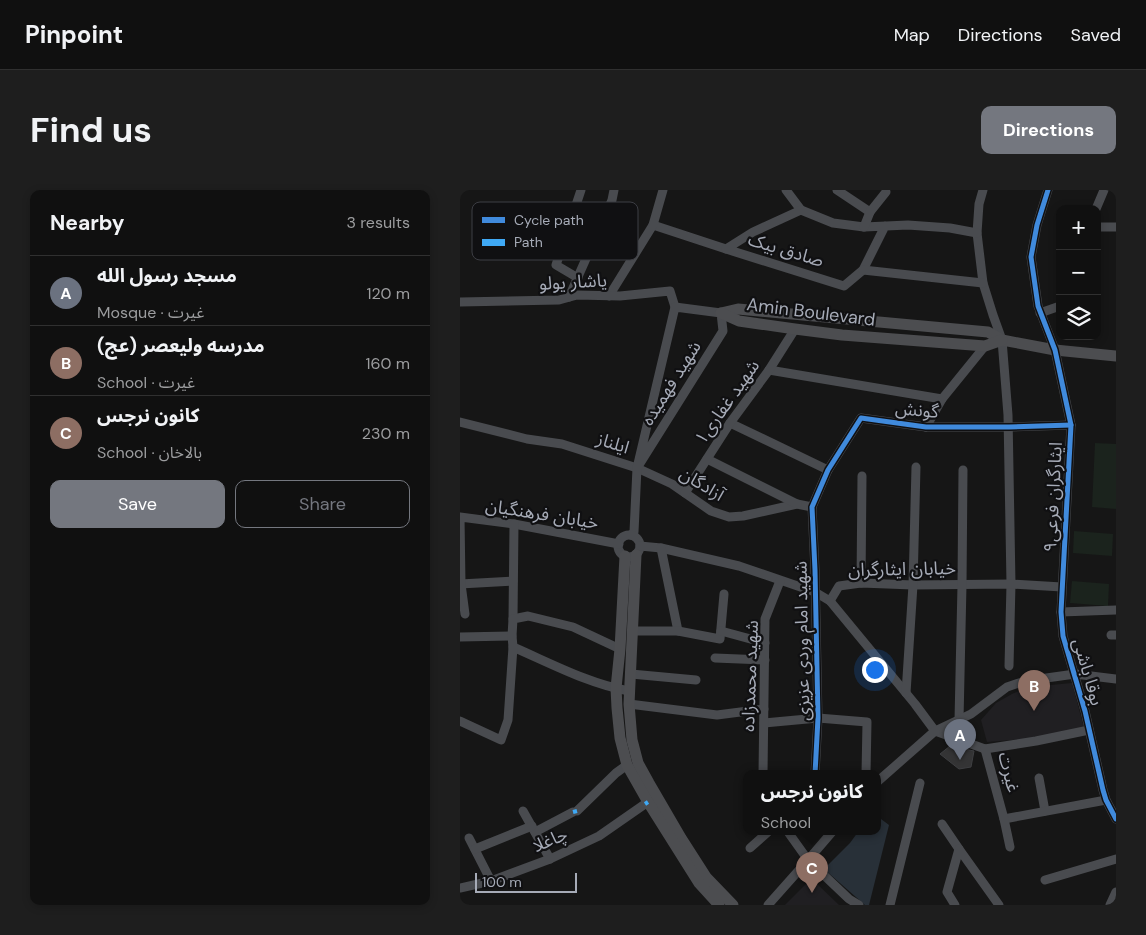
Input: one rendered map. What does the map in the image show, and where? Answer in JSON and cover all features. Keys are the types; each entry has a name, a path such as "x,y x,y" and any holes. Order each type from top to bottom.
{"main road":[{"name":"Amin Boulevard","path":"721,313 738,308 988,332 1002,340 1055,350 1116,356"},
{"name":"Amin Boulevard","path":"721,313 739,321 842,335 985,346 1002,340"},
{"path":"633,552 632,632 628,704 632,740 638,763 706,877 733,905"},
{"path":"633,552 616,688 616,708 620,738 627,765 648,802 699,883 719,905"}],"street":[{"path":"576,202 580,190"},
{"path":"638,249 653,225 663,190"},
{"path":"786,190 801,210 832,223 864,227 908,225 950,228 977,233"},
{"path":"837,190 870,212"},
{"path":"983,190 979,204 977,233 983,283 992,315 1002,340 1009,427 1011,584 1009,666"},
{"name":"ایثارگران فرعی۹","path":"1048,190 1037,225 1031,257 1038,306 1055,350 1071,425 1062,587"},
{"path":"1098,205 1104,190"},
{"path":"864,227 870,212 886,191"},
{"name":"صادق بیک","path":"726,248 754,232 801,210"},
{"path":"653,225 726,248"},
{"name":"صادق بیک","path":"726,248 844,286 863,270 885,226"},
{"path":"1101,227 1116,228"},
{"path":"558,260 556,266 578,278"},
{"path":"570,297 586,260"},
{"path":"609,296 631,260"},
{"path":"863,270 983,283"},
{"name":"یاشار یولو","path":"460,302 559,300 577,295 620,296 670,291 675,307"},
{"path":"675,307 721,313"},
{"name":"ایلناز","path":"460,422 527,438 562,444 636,468 675,307"},
{"path":"1040,313 1056,307"},
{"name":"شهید فهمیده","path":"636,468 723,331 721,313"},
{"name":"شهید غفاری۱","path":"685,493 730,423 770,370 795,329"},
{"path":"926,427 942,399 985,346"},
{"path":"770,370 942,399"},
{"name":"گونش","path":"812,506 828,470 861,418 926,427 1071,425"},
{"path":"730,423 828,470"},
{"path":"707,459 797,504"},
{"path":"906,693 913,585 916,467"},
{"path":"636,468 634,532 624,537 619,544 620,552 661,548 739,566 815,592 830,601 935,731 985,749"},
{"name":"آزادگان","path":"636,468 660,478 711,511 729,517 743,516 797,504 812,506"},
{"path":"959,720 964,470"},
{"path":"861,583 862,476"},
{"name":"شهید امام وردی عزیزی","path":"812,506 818,718 815,770"},
{"path":"460,517 461,584 465,614"},
{"name":"خیابان فرهنگیان","path":"460,517 514,524 619,544"},
{"path":"460,721 501,740 508,720 513,647 514,524"},
{"path":"631,535 638,539 633,552"},
{"path":"661,548 678,631"},
{"path":"461,584 513,581"},
{"name":"شهید محمدزاده","path":"763,770 765,619 780,581"},
{"name":"خیابان ایثارگران","path":"830,601 839,586 861,583 913,585 1011,584 1062,587"},
{"name":"بوقا باشی","path":"1062,587 1061,612 1063,636 1089,730 1103,790 1116,819"},
{"path":"632,632 678,631 720,640 724,594"},
{"path":"1061,612 1116,610"},
{"path":"513,619 528,616 573,628 620,649"},
{"path":"721,631 765,643"},
{"path":"460,637 512,636"},
{"path":"513,647 582,677 629,691"},
{"path":"715,658 765,660"},
{"path":"630,674 696,680"},
{"path":"881,778 935,731 971,714 1007,687 1025,680 1074,674 1116,679"},
{"path":"628,704 717,715 764,709"},
{"path":"764,723 818,718 867,722 866,770"},
{"name":"غیرت","path":"1010,847 985,749 1089,730"},
{"path":"475,849 534,829 575,812 627,765"},
{"path":"1039,778 1045,811"},
{"path":"890,905 920,783"},
{"path":"1004,819 1106,800"},
{"name":"چاغلا","path":"460,888 491,881 550,859 599,836 645,804"},
{"path":"523,810 550,859"},
{"path":"942,824 999,905"},
{"path":"750,848 765,835"},
{"path":"790,835 808,860 859,905"},
{"path":"768,905 829,835"},
{"path":"469,838 491,881"},
{"path":"955,905 947,892 960,849"},
{"path":"1046,880 1116,858"},
{"path":"1110,905 1116,892"}],"shaded area":[{"path":"1095,443 1116,444 1116,509 1092,507"},
{"path":"1074,531 1113,534 1112,556 1073,553"},
{"path":"1072,581 1109,584 1108,606 1070,603"},
{"path":"1072,683 1084,728 1026,739 987,742 981,720 996,703 1029,687"},
{"path":"881,819 889,825 869,905 865,905 824,869 856,835 881,835"},
{"path":"809,881 815,882 839,905 785,905"}],"building":[{"path":"950,746 974,751 971,767 959,769 940,754"}],"marked path":[{"path":"573,812 577,811"}],"cycle path":[{"path":"1048,190 1037,225 1031,257 1038,306 1055,350 1071,425 1061,612 1063,636 1085,711 1103,790 1116,819"},
{"path":"815,770 818,718 812,507 828,470 861,418 926,427 1071,425"}],"place":[{"name":"مدرسه ولیعصر (عج)","path":"1034,711"},
{"name":"مسجد رسول الله","path":"960,760"},
{"name":"کانون نرجس","path":"812,893"}]}
